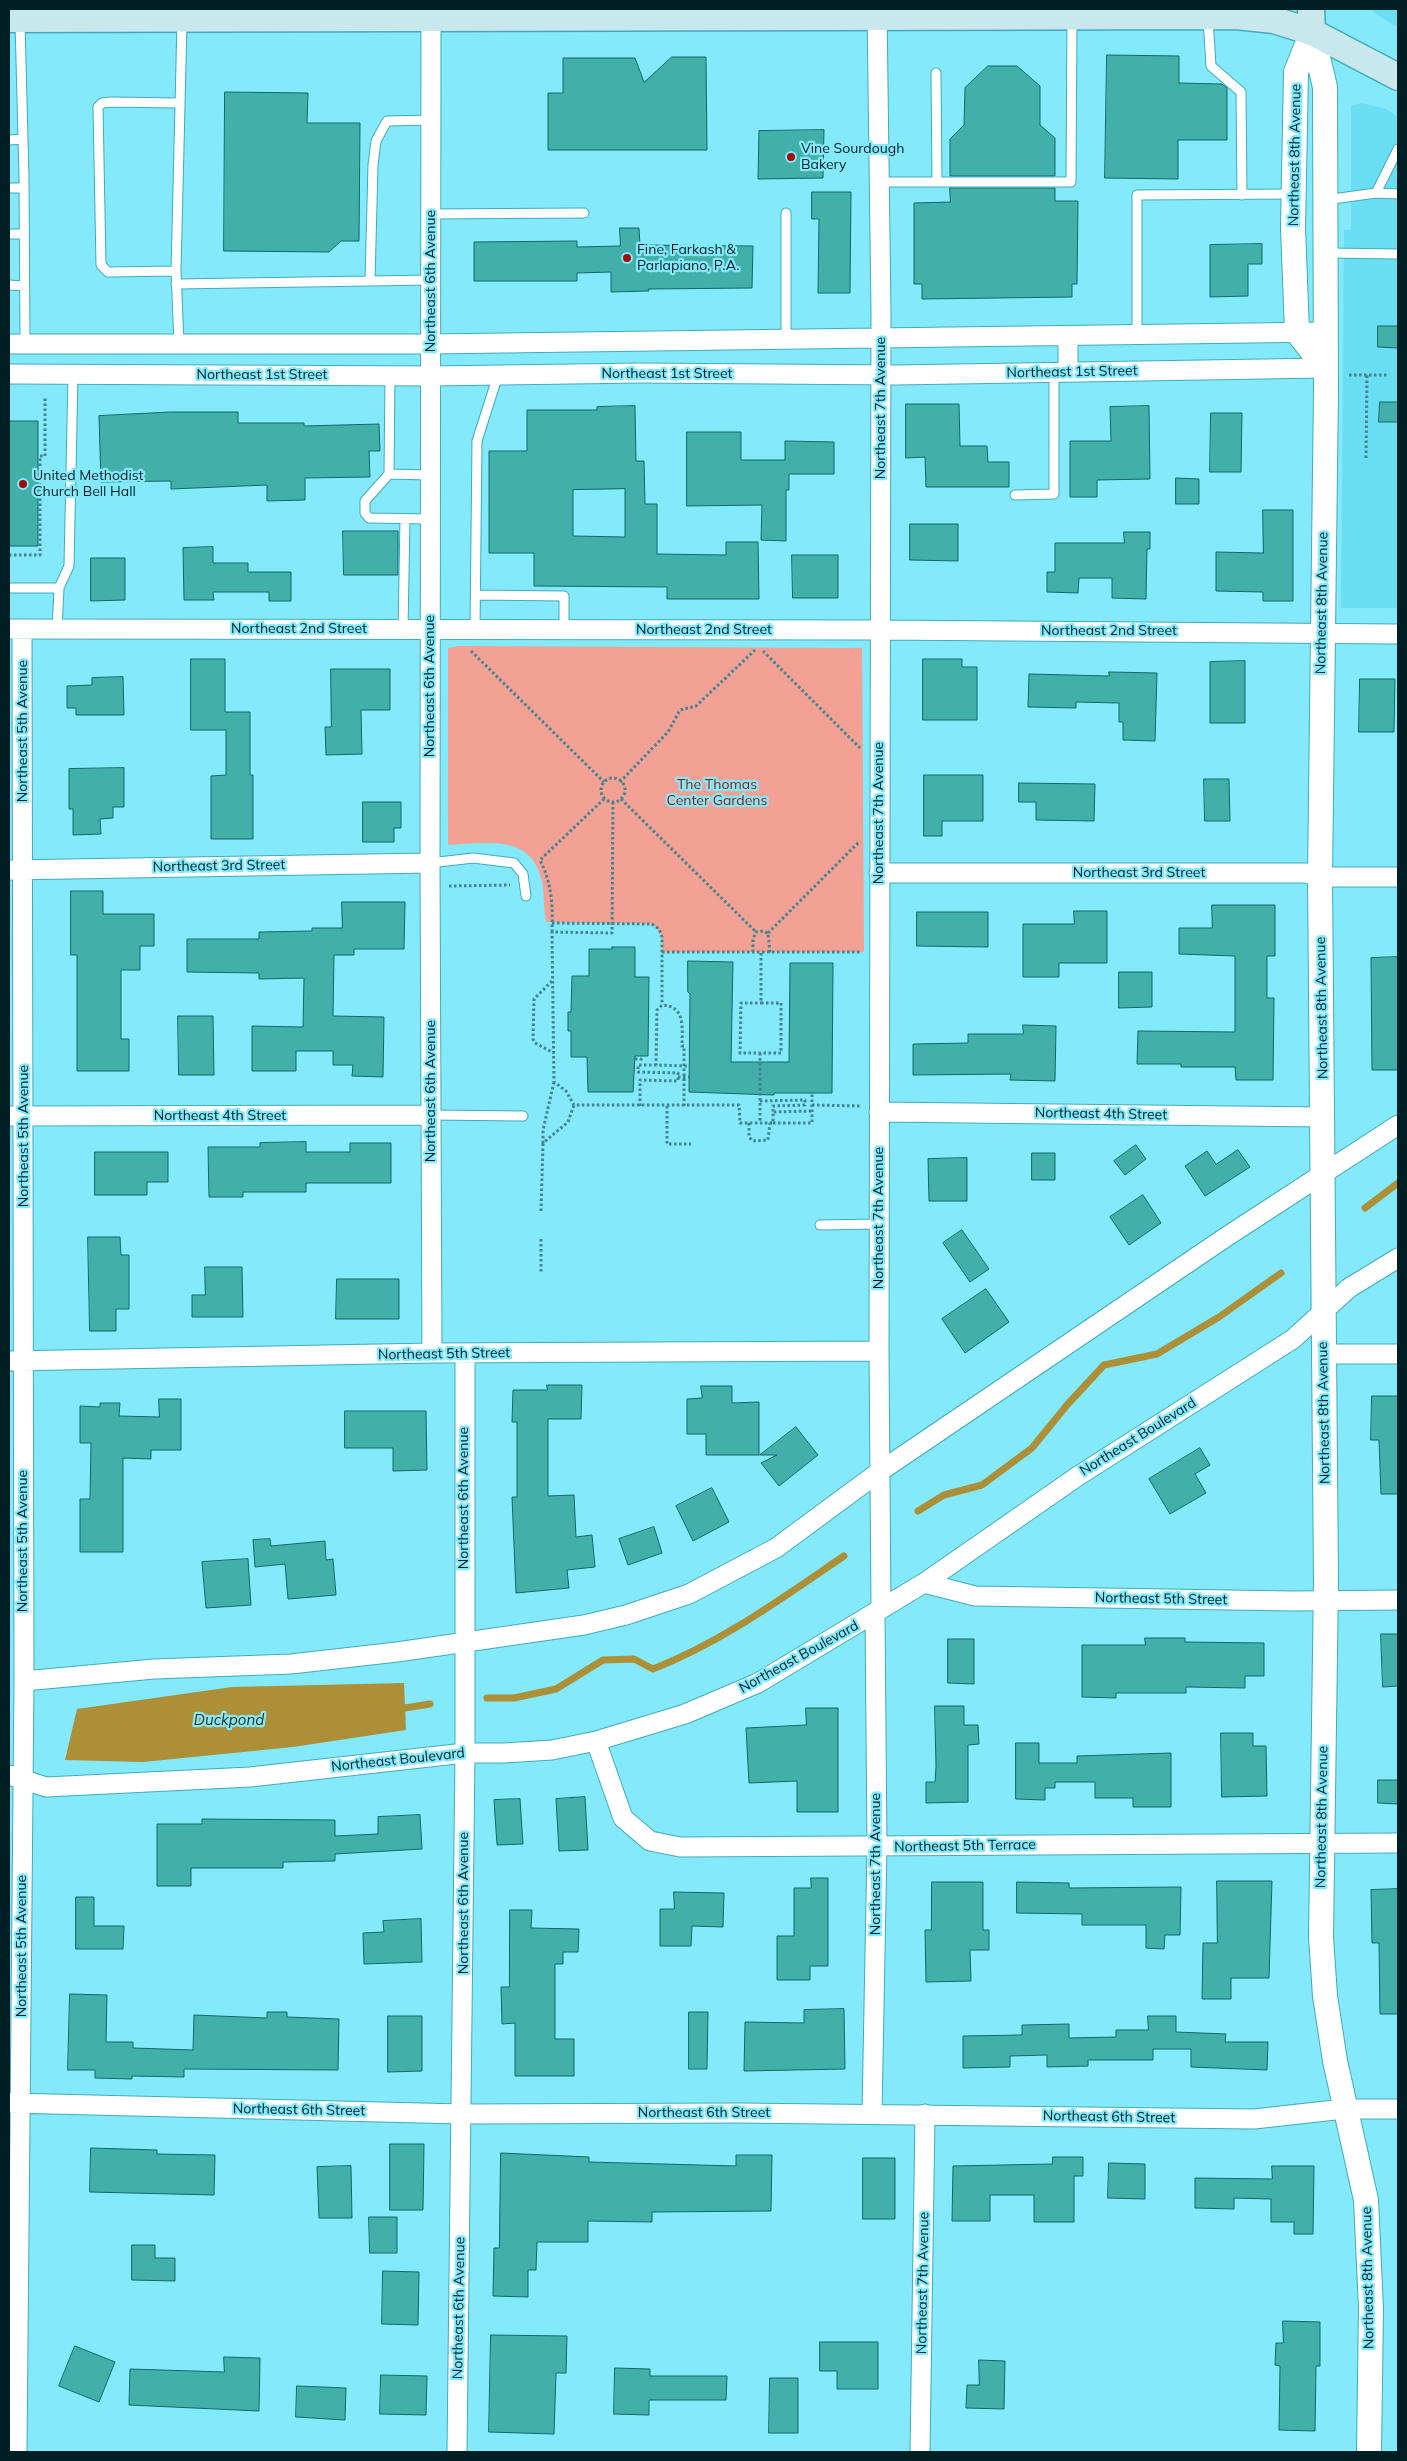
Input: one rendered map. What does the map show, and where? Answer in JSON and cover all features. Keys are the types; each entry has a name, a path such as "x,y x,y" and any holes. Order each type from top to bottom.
{"main road":[{"path":"14,19 56,14 111,14 182,19 432,14 726,13 1152,13 1208,17 1236,16 1274,20 1312,20 1398,77"}],"street":[{"name":"Northeast 7th Avenue","path":"872,2114 877,1847 879,1472 879,1224 871,1109 879,873 881,630 881,339 877,13"},
{"name":"Northeast 6th Avenue","path":"432,14 430,344 432,1353"},
{"name":"Northeast 8th Avenue","path":"1297,332 1293,228 1296,72 1312,20"},
{"name":"Northeast 8th Avenue","path":"1312,20 1325,87 1325,332 1333,371 1322,634 1320,877 1326,1601 1321,1937 1325,1996 1344,2109 1366,2200 1370,2248 1369,2452"},
{"path":"1297,332 1333,371"},
{"path":"17,344 430,344 1325,332"},
{"path":"1061,372 1068,336"},
{"path":"642,340 642,373"},
{"path":"179,344 180,374"},
{"name":"Northeast 1st Street","path":"9,374 430,376 642,373 881,375 1333,371"},
{"name":"Northeast 2nd Street","path":"16,629 403,629 430,630 471,638 564,630 881,630 1398,634"},
{"name":"Northeast 5th Avenue","path":"16,629 16,1361 24,1681 16,1778 17,2452"},
{"name":"Northeast 3rd Street","path":"16,869 430,864"},
{"name":"Northeast 3rd Street","path":"879,873 1306,874 1320,877 1398,877"},
{"name":"Northeast 4th Street","path":"871,1109 1323,1117"},
{"name":"Northeast 4th Street","path":"16,1116 431,1115"},
{"path":"24,1681 154,1669 291,1664 463,1642 584,1625 626,1615 689,1594 776,1548 879,1472 1323,1173 1398,1125"},
{"name":"Northeast Boulevard","path":"16,1778 46,1787 250,1777 465,1753 552,1750 596,1741 685,1714 758,1683 924,1583 1078,1476 1294,1339 1349,1288 1398,1258"},
{"name":"Northeast 5th Street","path":"16,1361 432,1353 879,1351"},
{"name":"Northeast 6th Avenue","path":"457,2452 465,1753 463,1642 465,1354"},
{"path":"1323,1354 1398,1354"},
{"name":"Northeast 5th Street","path":"924,1583 975,1596 1326,1601 1398,1600"},
{"name":"Northeast 5th Terrace","path":"596,1741 623,1818 650,1841 680,1847 1398,1843"},
{"name":"Northeast 6th Street","path":"15,2103 462,2114 925,2114 1254,2119 1344,2109 1398,2109"},
{"name":"Northeast 7th Avenue","path":"920,2452 925,2114"}],"lane":[{"path":"879,182 1071,182 1060,14"},
{"path":"1208,17 1211,66 1241,92 1242,195"},
{"path":"14,19 23,139 24,188 24,286 17,344"},
{"path":"179,344 176,271 182,19"},
{"path":"936,73 937,182"},
{"path":"176,271 108,272 101,265 98,108 102,103 111,102 179,103"},
{"path":"370,281 372,164 376,141 387,121 431,120"},
{"path":"9,140 23,139"},
{"path":"1376,193 1396,160 1398,149"},
{"path":"9,188 24,188"},
{"path":"1325,200 1376,193 1398,194"},
{"path":"1137,335 1137,195 1294,194"},
{"path":"786,213 786,340"},
{"path":"431,214 584,214"},
{"path":"9,234 24,234"},
{"path":"1325,254 1398,254"},
{"path":"176,284 431,280"},
{"path":"9,285 24,286"},
{"path":"1014,495 1054,494 1061,372"},
{"path":"57,629 59,588 69,566 73,373"},
{"path":"390,375 389,474 365,501 365,513 369,518 377,520 430,519"},
{"path":"471,638 476,595 477,441 498,375"},
{"path":"389,474 430,474"},
{"path":"403,629 405,519"},
{"path":"9,588 59,588"},
{"path":"476,595 564,596 564,630"},
{"path":"430,864 473,858 514,863 523,874 526,896"},
{"path":"431,1115 523,1116"},
{"path":"820,1225 879,1224"}],"path":[{"path":"1333,371 1387,375"},
{"path":"1366,458 1367,375"},
{"path":"9,555 40,555 40,456 44,456 44,398"},
{"path":"471,638 604,782"},
{"path":"620,782 668,732 680,710 696,706 759,647 864,751"},
{"path":"604,782 613,779 620,782 624,790 621,799"},
{"path":"604,782 601,790 604,799"},
{"path":"604,799 613,802 621,799"},
{"path":"541,1210 543,1130 554,1082 554,1053 551,893 547,873 540,860 604,799"},
{"path":"621,799 756,932"},
{"path":"552,932 612,933 613,802"},
{"path":"768,933 864,837"},
{"path":"448,886 510,885"},
{"path":"552,923 652,924 659,929 662,937 662,1005 657,1010 656,1065"},
{"path":"756,932 768,933"},
{"path":"753,952 753,939 756,932"},
{"path":"768,933 770,953"},
{"path":"662,952 864,952"},
{"path":"761,953 761,1003"},
{"path":"553,981 534,999 533,1039 535,1043 554,1053"},
{"path":"741,1003 761,1003 781,1003 781,1053 740,1053 741,1003"},
{"path":"662,1005 674,1008 681,1016 684,1106"},
{"path":"760,1053 760,1123"},
{"path":"635,1059 641,1059 641,1063"},
{"path":"678,1077 678,1073 638,1072 638,1064 690,1066"},
{"path":"678,1077 689,1077"},
{"path":"640,1106 640,1078 678,1081 678,1077"},
{"path":"543,1142 568,1122 574,1106 566,1091 554,1082"},
{"path":"574,1106 739,1106 740,1123 812,1123 812,1093"},
{"path":"749,1123 749,1137 753,1141 768,1140 773,1106 805,1106 805,1100 760,1101"},
{"path":"667,1106 667,1144 691,1144"},
{"path":"812,1106 871,1109"},
{"path":"773,1112 812,1111"},
{"path":"541,1239 541,1273"}],"shaded area":[{"path":"1369,9 1398,9 1398,28"},
{"path":"1362,103 1386,109 1398,117 1398,608 1341,608 1344,230 1351,230 1351,106"}],"green space":[{"name":"The Thomas Center Gardens","path":"459,646 862,648 864,952 662,952 660,933 652,924 546,922 543,887 538,870 531,857 520,849 508,845 479,843 448,845 448,648"}],"water":[{"name":"Duckpond","path":"404,1683 406,1730 293,1747 143,1762 65,1760 77,1709 232,1687"}],"building":[{"path":"1107,55 1179,56 1179,83 1222,84 1227,88 1227,140 1178,140 1178,179 1105,178"},
{"path":"672,57 706,57 707,150 548,150 548,93 563,93 563,58 635,58 644,82"},
{"path":"988,66 1017,66 1040,86 1040,125 1055,138 1055,176 950,176 950,139 964,125 965,88"},
{"path":"225,92 308,93 307,123 360,123 359,241 341,241 329,252 224,251"},
{"name":"Vine Sourdough Bakery","path":"824,130 823,178 758,179 759,131"},
{"path":"950,188 1055,188 1055,201 1078,201 1077,284 1072,284 1072,297 922,299 922,284 914,284 914,203 950,202"},
{"path":"812,192 851,192 850,293 818,293 819,219 812,219"},
{"path":"620,228 639,228 640,245 753,246 752,288 648,289 649,291 611,292 611,272 577,273 577,281 474,281 474,242 577,241 577,247 620,246"},
{"path":"1262,244 1262,264 1248,264 1248,296 1210,297 1210,245"},
{"path":"1378,326 1398,326 1398,348 1378,347"},
{"path":"1380,402 1398,402 1398,422 1379,422"},
{"path":"906,404 959,404 960,446 987,446 988,462 1009,462 1009,487 926,487 925,457 906,458"},
{"path":"635,406 636,461 644,461 645,504 657,504 657,554 726,555 726,542 758,542 759,599 667,599 667,587 534,586 534,553 489,553 489,451 527,451 527,410 597,410 597,407","holes":["625,489 625,537 573,536 573,490"]},
{"path":"1149,406 1150,479 1097,480 1097,497 1070,497 1070,441 1111,441 1110,407"},
{"path":"171,412 238,412 238,423 304,423 304,426 379,424 380,451 369,451 370,477 305,478 305,500 267,501 267,485 171,489 171,481 101,482 99,416"},
{"path":"1211,413 1242,413 1241,472 1210,472"},
{"name":"United Methodist Church Bell Hall","path":"9,421 38,421 38,546 9,546"},
{"path":"687,432 741,432 741,460 785,460 785,441 834,442 834,474 789,474 789,490 786,490 786,541 761,540 762,505 687,506"},
{"path":"1176,478 1199,479 1199,504 1176,504"},
{"path":"1263,510 1293,510 1293,601 1263,601 1263,592 1216,591 1216,552 1263,553"},
{"path":"910,524 958,524 958,561 910,560"},
{"path":"343,531 398,531 398,575 344,575"},
{"path":"1124,532 1150,532 1150,549 1147,549 1146,599 1112,598 1112,578 1079,578 1078,593 1047,592 1047,572 1055,572 1055,543 1124,543"},
{"path":"213,547 213,563 248,563 248,572 291,572 291,601 269,601 269,592 213,592 214,600 184,600 183,548"},
{"path":"792,555 838,555 838,598 793,598"},
{"path":"91,558 125,558 125,600 91,601"},
{"path":"191,659 225,659 225,712 250,712 250,775 253,775 253,839 211,839 211,776 226,775 226,730 191,730"},
{"path":"923,659 962,659 962,667 977,667 977,720 923,720"},
{"path":"1245,661 1245,723 1210,723 1210,662"},
{"path":"331,669 390,669 390,710 361,710 362,754 326,755 325,727 331,727"},
{"path":"1109,672 1157,673 1155,741 1123,740 1123,722 1119,722 1119,703 1076,702 1076,708 1028,707 1029,674 1109,676"},
{"path":"123,677 124,715 76,715 76,708 67,708 67,686 92,685 92,678"},
{"path":"1360,679 1395,679 1394,732 1359,732"},
{"path":"124,768 124,807 113,807 113,818 100,819 101,834 73,835 73,809 69,809 69,769"},
{"path":"924,775 983,775 983,821 942,821 942,836 924,836"},
{"path":"1204,779 1229,779 1230,821 1205,821"},
{"path":"1019,783 1095,784 1094,821 1036,820 1036,802 1019,802"},
{"path":"363,802 401,802 401,828 394,828 394,842 363,842"},
{"path":"71,891 103,891 103,914 154,914 154,946 140,946 140,970 121,970 121,1039 129,1039 129,1071 77,1071 77,955 71,955"},
{"path":"342,902 405,902 404,949 354,949 354,955 334,955 333,1016 384,1017 383,1077 352,1076 353,1065 333,1065 333,1051 296,1051 296,1071 252,1071 252,1026 303,1027 304,978 259,979 259,973 187,972 187,939 259,939 259,932 312,931 312,928 342,928"},
{"path":"1212,905 1275,905 1275,956 1267,956 1267,998 1274,998 1273,1080 1236,1080 1235,1067 1181,1067 1181,1064 1137,1064 1138,1031 1235,1032 1235,956 1179,954 1179,928 1212,928"},
{"path":"1074,911 1107,911 1107,963 1059,963 1059,977 1023,977 1023,924 1074,924"},
{"path":"917,912 988,912 988,947 917,946"},
{"path":"612,947 635,947 635,977 649,977 648,1056 635,1056 633,1092 588,1092 587,1057 571,1057 571,1031 568,1031 568,1012 571,1012 572,976 589,976 589,949 612,949"},
{"path":"1398,957 1398,1070 1372,1070 1371,958"},
{"path":"688,961 733,962 731,1062 789,1062 790,963 833,963 832,1093 774,1093 774,1095 689,1092 690,994 688,992"},
{"path":"1119,972 1152,972 1152,1007 1119,1008"},
{"path":"178,1016 213,1016 214,1075 179,1075"},
{"path":"1023,1025 1056,1026 1055,1081 1010,1080 1011,1074 913,1075 913,1044 968,1043 968,1034 1023,1034"},
{"path":"306,1142 306,1152 350,1152 350,1143 391,1143 391,1183 306,1183 306,1192 243,1192 243,1197 209,1197 208,1147 260,1147 260,1143"},
{"path":"1136,1145 1146,1159 1125,1175 1114,1161"},
{"path":"1238,1150 1250,1167 1205,1196 1185,1166 1207,1151 1216,1164"},
{"path":"95,1152 168,1152 168,1182 147,1182 147,1195 95,1195"},
{"path":"1032,1153 1055,1153 1055,1180 1032,1180"},
{"path":"967,1158 967,1201 929,1201 928,1159"},
{"path":"1143,1195 1161,1223 1129,1245 1110,1217"},
{"path":"962,1230 989,1269 970,1282 943,1243"},
{"path":"88,1237 120,1237 121,1255 129,1255 129,1309 116,1309 116,1331 90,1331"},
{"path":"205,1267 242,1267 243,1317 192,1317 192,1295 205,1295"},
{"path":"337,1279 399,1279 399,1319 336,1319"},
{"path":"986,1289 1009,1322 965,1353 942,1319"},
{"path":"547,1385 582,1385 581,1419 548,1419 548,1496 574,1495 576,1537 592,1535 595,1567 567,1570 569,1588 516,1593 512,1497 517,1497 517,1422 512,1422 513,1390 547,1390"},
{"path":"701,1386 732,1386 732,1403 759,1402 759,1455 706,1455 706,1434 687,1434 687,1399 702,1398"},
{"path":"1372,1396 1398,1396 1398,1494 1381,1494 1379,1440 1371,1440"},
{"path":"159,1399 181,1399 181,1450 151,1450 151,1459 123,1458 123,1552 80,1552 80,1499 90,1499 91,1443 80,1443 80,1406 100,1407 100,1403 120,1403 119,1416 159,1417"},
{"path":"345,1411 426,1411 427,1470 393,1471 393,1448 345,1448"},
{"path":"796,1427 818,1455 779,1486 761,1463 777,1455 760,1455"},
{"path":"1200,1448 1210,1465 1195,1474 1206,1493 1170,1514 1149,1479"},
{"path":"712,1488 729,1522 693,1541 676,1506"},
{"path":"654,1527 662,1553 628,1565 619,1539"},
{"path":"270,1539 271,1546 325,1541 326,1560 333,1559 336,1595 288,1599 285,1564 255,1567 253,1540"},
{"path":"248,1559 251,1605 206,1608 202,1562"},
{"path":"1381,1634 1398,1634 1398,1686 1383,1687"},
{"path":"1145,1638 1185,1638 1185,1642 1264,1643 1264,1676 1245,1676 1245,1688 1186,1687 1186,1693 1116,1693 1116,1698 1082,1697 1082,1645 1145,1645"},
{"path":"948,1639 974,1639 974,1684 948,1683"},
{"path":"935,1706 964,1706 964,1725 978,1725 979,1744 968,1745 968,1802 926,1803 926,1782 935,1782"},
{"path":"806,1708 838,1708 838,1812 797,1812 797,1781 749,1783 746,1728 806,1725"},
{"path":"1221,1733 1253,1733 1253,1746 1266,1746 1267,1796 1222,1797"},
{"path":"1016,1743 1039,1743 1039,1763 1077,1763 1077,1756 1171,1753 1171,1807 1133,1807 1133,1798 1095,1798 1095,1782 1055,1782 1055,1788 1045,1788 1045,1800 1016,1799"},
{"path":"1378,1780 1398,1780 1398,1804 1378,1803"},
{"path":"585,1797 588,1850 559,1851 556,1799"},
{"path":"520,1799 523,1844 497,1845 494,1800"},
{"path":"420,1815 422,1849 335,1854 335,1861 283,1862 283,1868 191,1868 191,1886 157,1886 157,1824 202,1824 202,1819 335,1820 335,1836 378,1834 378,1817"},
{"path":"811,1878 828,1878 828,1966 810,1966 810,1980 777,1980 777,1936 794,1936 794,1888 811,1888"},
{"path":"1217,1881 1272,1881 1269,1978 1231,1978 1231,1999 1202,1999 1203,1943 1217,1943"},
{"path":"932,1882 983,1882 983,1930 989,1930 989,1950 970,1950 971,1981 926,1982 925,1930 931,1930"},
{"path":"1017,1882 1069,1883 1069,1888 1181,1887 1180,1935 1165,1935 1164,1949 1146,1948 1146,1925 1082,1925 1082,1914 1017,1913"},
{"path":"1398,1889 1398,2014 1380,2014 1379,1943 1372,1943 1371,1890"},
{"path":"674,1892 724,1893 723,1927 692,1926 691,1946 660,1946 660,1909 674,1909"},
{"path":"76,1897 94,1897 94,1926 124,1926 123,1949 76,1949"},
{"path":"510,1910 532,1910 531,1928 579,1929 578,1952 563,1952 563,1964 555,1964 555,2039 574,2039 574,2076 515,2076 515,2023 502,2024 501,1987 509,1987"},
{"path":"421,1919 422,1962 364,1964 363,1933 384,1932 383,1921"},
{"path":"70,1994 107,1995 106,2042 133,2042 133,2048 193,2050 194,2015 267,2018 267,2012 287,2012 287,2017 339,2019 338,2070 184,2069 184,2077 132,2076 132,2079 95,2078 95,2070 68,2070"},
{"path":"844,2009 845,2069 744,2071 745,2022 804,2023 804,2010"},
{"path":"689,2012 708,2012 707,2069 689,2069"},
{"path":"388,2016 422,2016 422,2071 388,2072"},
{"path":"1148,2016 1176,2016 1176,2032 1226,2034 1225,2042 1268,2042 1267,2070 1191,2067 1191,2049 1153,2049 1153,2060 1088,2060 1088,2066 1047,2067 1047,2055 1010,2056 1010,2067 963,2068 963,2036 1022,2035 1022,2025 1069,2024 1069,2038 1116,2037 1116,2030 1148,2030"},
{"path":"390,2144 424,2144 423,2210 390,2210"},
{"path":"91,2148 157,2150 157,2154 215,2155 214,2195 90,2192"},
{"path":"501,2153 589,2157 589,2162 736,2166 736,2155 772,2155 771,2211 652,2212 652,2222 588,2221 588,2242 537,2242 536,2270 528,2270 528,2297 493,2296 494,2248 499,2248"},
{"path":"1053,2157 1083,2157 1083,2176 1074,2176 1074,2222 1034,2222 1034,2195 990,2195 990,2221 952,2221 953,2166 1052,2164"},
{"path":"863,2158 895,2158 895,2219 863,2219"},
{"path":"1109,2163 1145,2164 1145,2199 1108,2198"},
{"path":"351,2166 352,2218 319,2218 317,2167"},
{"path":"1272,2166 1314,2166 1313,2234 1294,2234 1294,2222 1271,2222 1271,2199 1234,2198 1234,2209 1195,2208 1195,2178 1272,2179"},
{"path":"369,2217 397,2217 397,2253 370,2253"},
{"path":"132,2245 155,2245 155,2258 175,2258 175,2281 132,2280"},
{"path":"383,2271 419,2272 418,2325 382,2324"},
{"path":"1283,2321 1320,2322 1320,2366 1316,2366 1315,2431 1279,2430 1280,2366 1275,2365 1276,2343 1283,2343"},
{"path":"491,2335 567,2336 566,2373 556,2373 554,2434 489,2432"},
{"path":"820,2342 878,2342 878,2389 837,2389 837,2371 820,2371"},
{"path":"75,2346 115,2362 99,2402 59,2386"},
{"path":"224,2357 260,2358 259,2411 129,2405 130,2369 224,2372"},
{"path":"979,2360 1005,2361 1004,2409 966,2408 967,2385 979,2385"},
{"path":"615,2368 650,2369 650,2376 727,2376 726,2400 649,2400 649,2415 614,2414"},
{"path":"381,2375 427,2376 426,2415 380,2414"},
{"path":"770,2378 798,2378 798,2433 769,2433"},
{"path":"297,2386 346,2388 345,2420 296,2417"}],"waterway":[{"path":"1365,1208 1398,1183"},
{"path":"918,1511 944,1495 982,1485 1032,1448 1067,1405 1104,1365 1157,1354 1219,1317 1281,1273"},
{"path":"487,1698 514,1698 556,1689 603,1660 634,1659 653,1669 703,1646 751,1618 844,1556"},
{"path":"405,1708 430,1704"}],"place":[{"name":"Vine Sourdough Bakery","path":"791,157"},
{"name":"Fine, Farkash & Parlapiano, P.A.","path":"627,258"},
{"name":"United Methodist Church Bell Hall","path":"23,484"}]}
